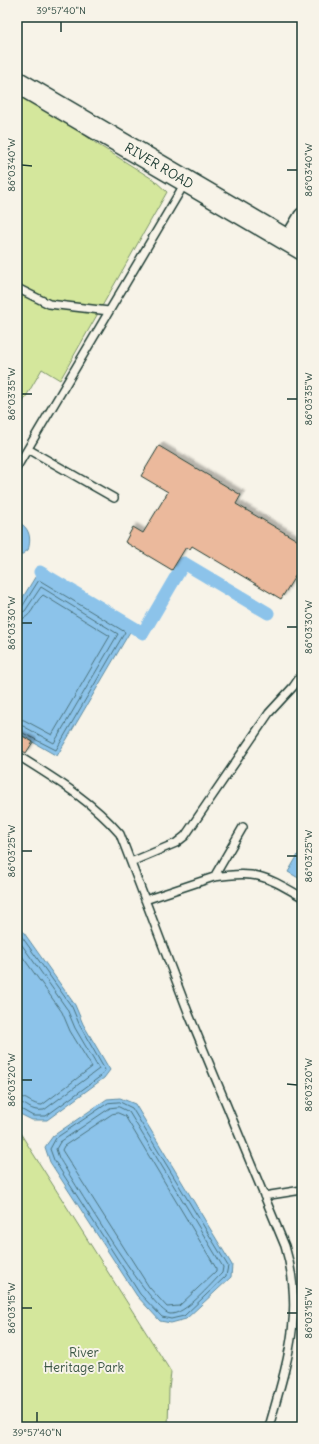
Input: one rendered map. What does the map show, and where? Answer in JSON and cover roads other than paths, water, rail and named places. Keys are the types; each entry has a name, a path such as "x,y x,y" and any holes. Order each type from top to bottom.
{"street":[{"name":"RIVER ROAD","path":"17,82 295,245"},
{"path":"295,245 302,216"}],"lane":[{"path":"17,467 186,182"},
{"path":"17,288 49,304 109,311"},
{"path":"28,449 114,498"},
{"path":"131,862 176,843 185,836 269,712 293,687 302,674"},
{"path":"17,756 77,792 101,813 120,834 188,1012 285,1246 294,1279 295,1294 292,1337 269,1427"},
{"path":"214,877 244,827"},
{"path":"145,900 214,877 240,873 258,875 275,881 302,897"},
{"path":"264,1196 302,1190"}],"water":[{"path":"17,522 27,529 30,541 28,550 17,558"},
{"path":"37,574 131,630 57,756 17,733 17,607"},
{"path":"302,848 302,880 288,872"},
{"path":"17,923 75,1005 83,1024 110,1070 104,1078 47,1120 32,1120 20,1114 17,1109"},
{"path":"120,1098 135,1104 232,1265 231,1277 186,1319 171,1323 160,1321 137,1296 50,1162 45,1147 53,1136 107,1099"}],"waterway":[{"path":"40,572 143,633 184,563 268,613"}],"park label":[{"name":"River Heritage Park","path":"84,1360"}]}
